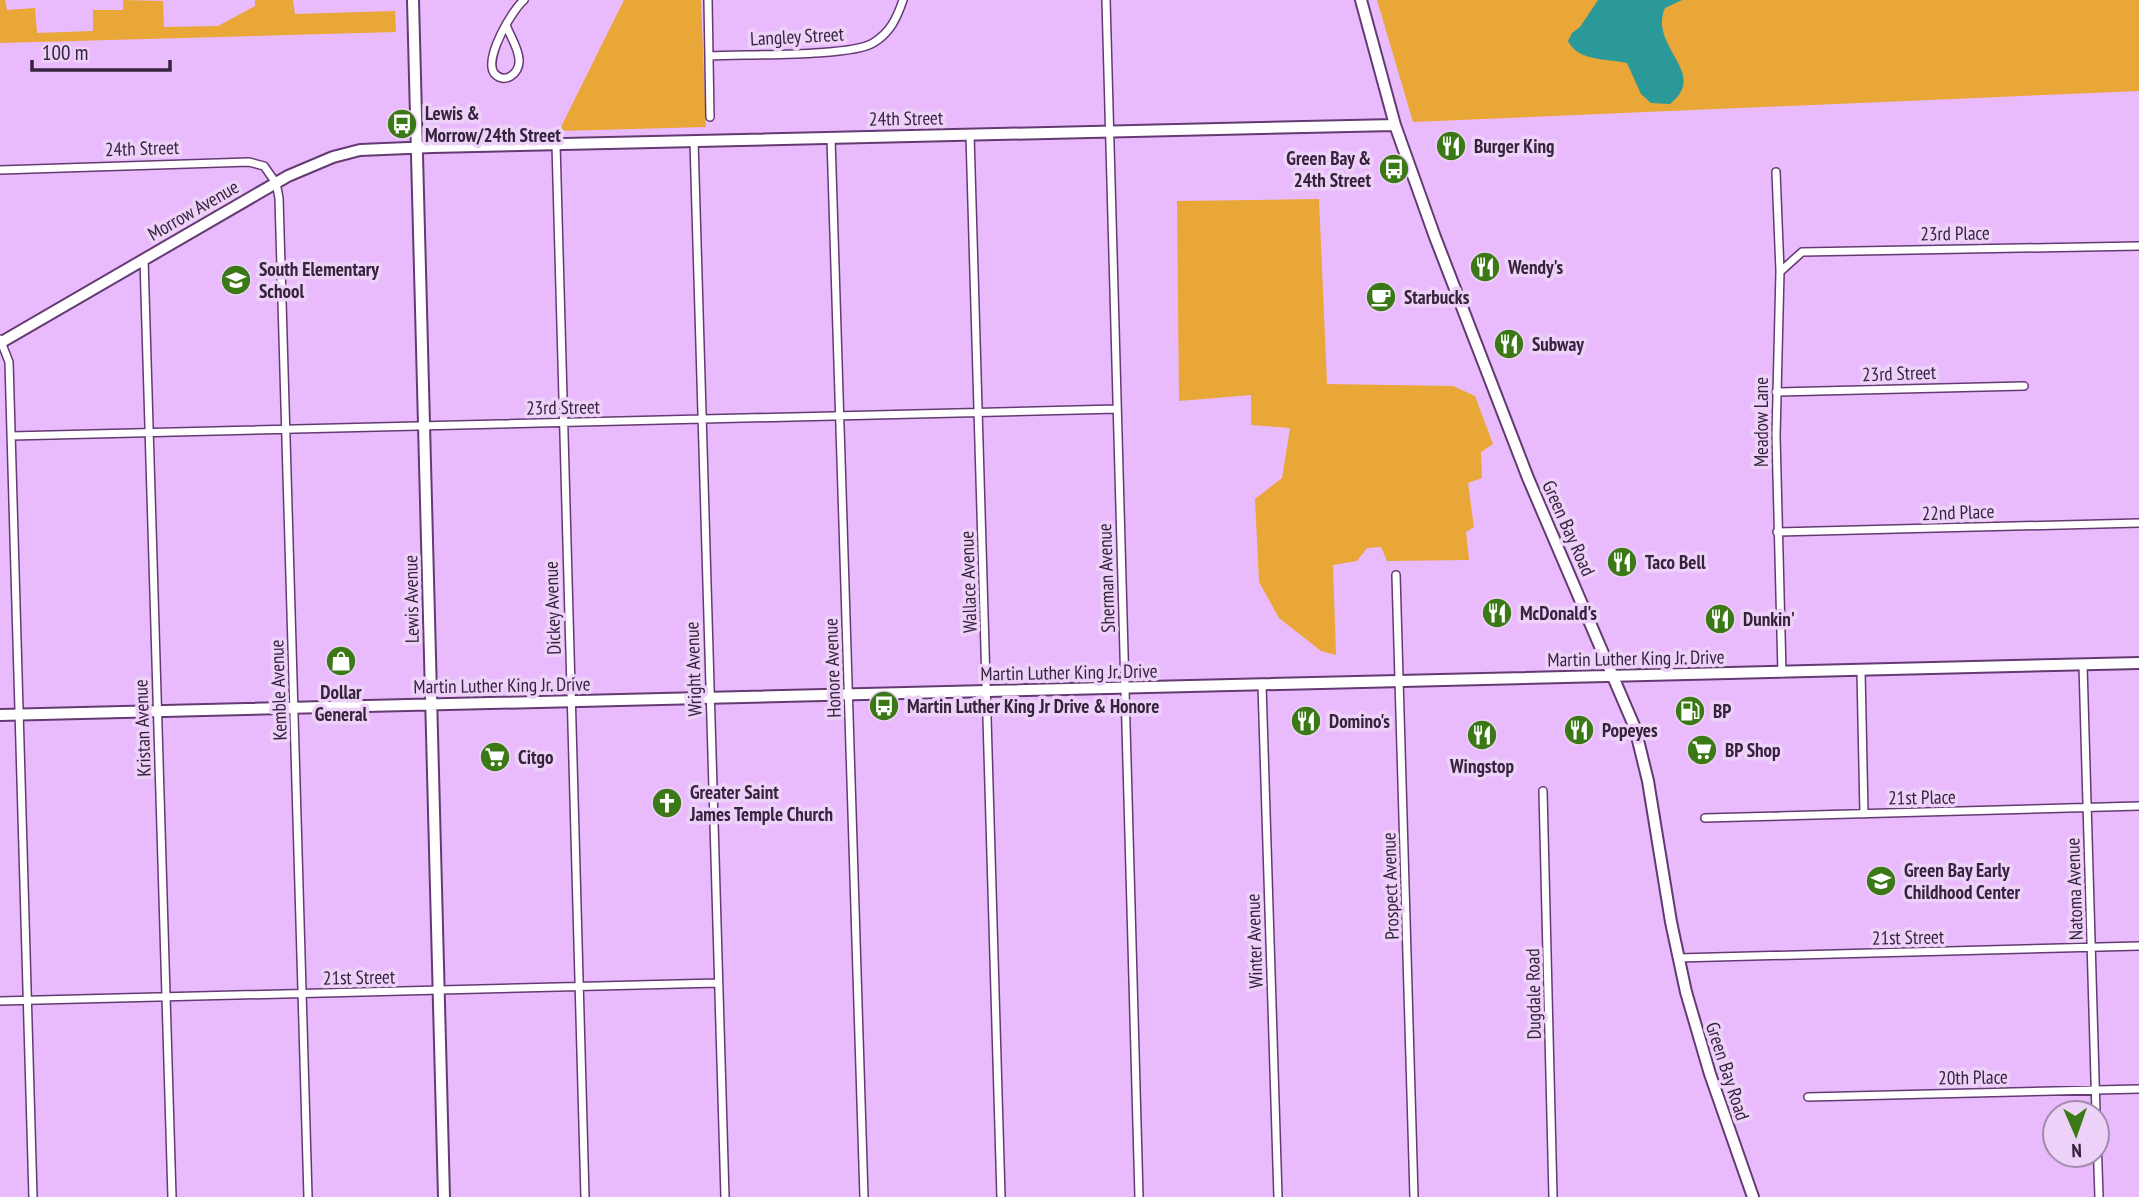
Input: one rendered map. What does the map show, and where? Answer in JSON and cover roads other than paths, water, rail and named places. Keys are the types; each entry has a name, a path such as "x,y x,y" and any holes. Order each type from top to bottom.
{"street":[{"name":"Lewis Avenue","path":"413,0 444,1197"},
{"path":"506,24 520,62 516,72 509,78 502,78 492,70 492,61 506,24 511,14 524,0"},
{"path":"708,0 710,117"},
{"name":"Langley Street","path":"710,56 845,51 870,45 886,34 898,16 903,0"},
{"name":"Sherman Avenue","path":"1106,0 1139,1197"},
{"name":"Green Bay Road","path":"1361,0 1395,125 1435,237 1528,478 1635,727 1648,781 1678,958 1698,1037 1753,1196"},
{"name":"24th Street","path":"417,147 1395,125"},
{"name":"Wallace Avenue","path":"970,135 1001,1197"},
{"name":"Honore Avenue","path":"831,138 864,1197"},
{"name":"Wright Avenue","path":"694,141 725,1197"},
{"name":"Dickey Avenue","path":"556,144 585,1197"},
{"name":"Morrow Avenue","path":"0,341 276,183 333,157 360,150 417,147"},
{"name":"24th Street","path":"0,170 250,162 264,166 276,183"},
{"name":"Meadow Lane","path":"1776,172 1780,271 1776,393 1777,532 1782,673"},
{"name":"Kemble Avenue","path":"276,183 279,198 287,429 308,1197"},
{"name":"23rd Place","path":"1780,271 1802,251 2139,246"},
{"name":"Kristan Avenue","path":"144,258 172,1197"},
{"path":"0,341 9,362 33,1197"},
{"name":"23rd Street","path":"1776,393 2024,386"},
{"name":"23rd Street","path":"11,436 1116,409"},
{"name":"22nd Place","path":"1777,532 2139,523"},
{"name":"Prospect Avenue","path":"1396,575 1414,1197"},
{"name":"Martin Luther King Jr. Drive","path":"0,715 2139,663"},
{"name":"Natoma Avenue","path":"2083,665 2096,1099"},
{"path":"1861,671 1864,814"},
{"name":"Winter Avenue","path":"1262,685 1278,1197"},
{"name":"Dugdale Road","path":"1543,791 1553,1197"},
{"name":"21st Place","path":"1705,818 2139,806"},
{"name":"21st Street","path":"1678,958 2139,946"},
{"name":"21st Street","path":"0,1001 719,984"},
{"name":"20th Place","path":"1808,1097 2139,1089"},
{"path":"2098,1169 2099,1197"}],"place":[{"name":"Lewis & Morrow/24th Street","path":"402,124"},
{"name":"Burger King","path":"1451,146"},
{"name":"Green Bay & 24th Street","path":"1394,169"},
{"name":"Wendy's","path":"1485,267"},
{"name":"South Elementary School","path":"236,280"},
{"name":"Starbucks","path":"1381,297"},
{"name":"Subway","path":"1509,344"},
{"name":"Taco Bell","path":"1622,562"},
{"name":"McDonald's","path":"1497,613"},
{"name":"Dunkin'","path":"1720,619"},
{"name":"Dollar General","path":"341,661"},
{"name":"Martin Luther King Jr Drive & Honore","path":"884,706"},
{"name":"BP","path":"1690,711"},
{"name":"Domino's","path":"1306,721"},
{"name":"Popeyes","path":"1579,730"},
{"name":"Wingstop","path":"1482,735"},
{"name":"BP Shop","path":"1702,750"},
{"name":"Citgo","path":"495,757"},
{"name":"Greater Saint James Temple Church","path":"667,803"},
{"name":"Green Bay Early Childhood Center","path":"1881,881"}]}
